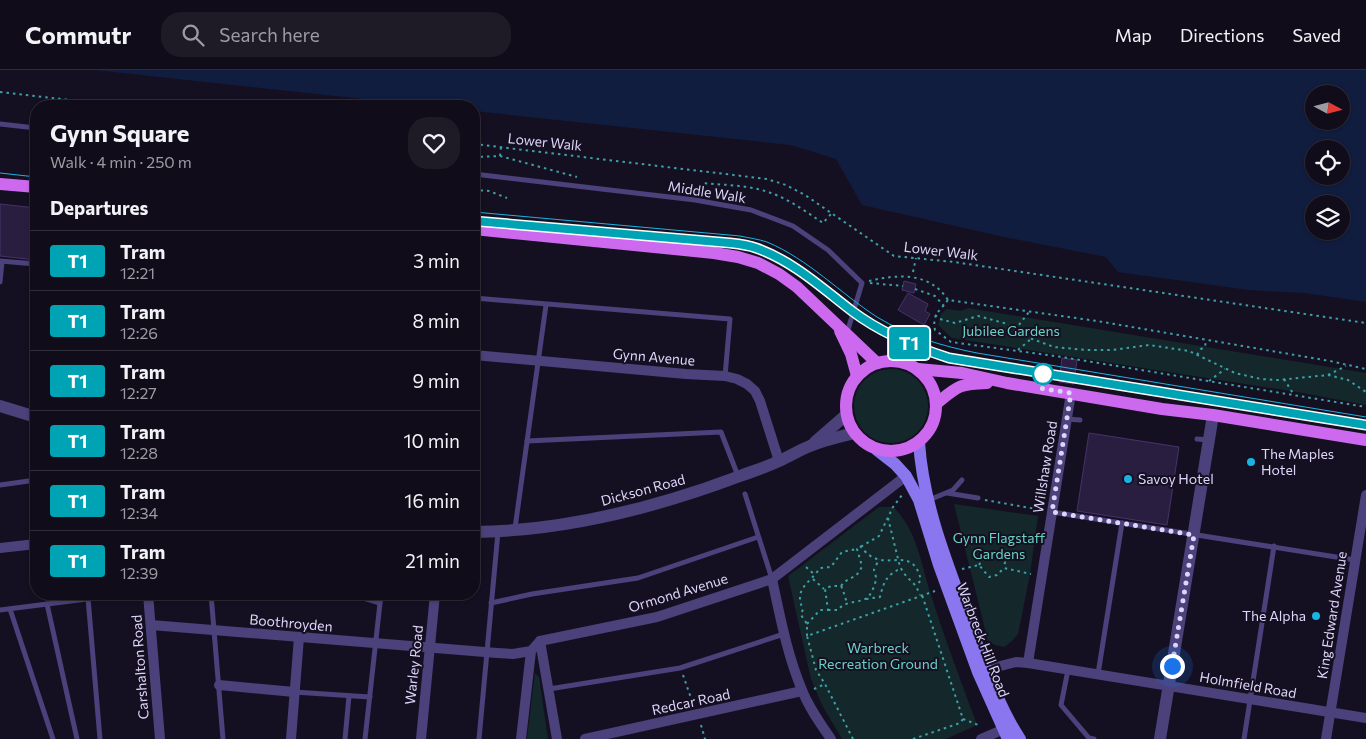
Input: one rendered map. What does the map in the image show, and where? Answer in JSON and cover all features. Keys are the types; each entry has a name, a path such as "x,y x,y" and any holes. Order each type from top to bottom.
{"main road":[{"path":"0,184 30,186"},
{"path":"480,230 738,257 758,263 779,274 797,287 877,362"},
{"path":"842,329 857,376"},
{"path":"918,369 934,391 936,415 932,425 919,442 909,448 897,451 877,450 864,443 854,433 846,415 845,404 847,394 857,376 866,368 877,362 890,360 904,362 918,369 962,373 1007,383 1162,409 1213,415 1366,440"},
{"path":"936,404 955,388 964,384 1007,383"},
{"name":"Warbreck Hill Road","path":"919,442 920,460 928,500 982,671"},
{"name":"Warbreck Hill Road","path":"877,450 896,464 906,476 919,500 939,565 1007,732 1020,739"}],"street":[{"name":"Gynn Avenue","path":"480,355 725,376 742,381 754,391 760,401 779,461"},
{"name":"Willshaw Road","path":"1028,663 1071,393"},
{"path":"0,406 30,415"},
{"name":"Dickson Road","path":"811,445 846,415"},
{"path":"1160,739 1194,535 1203,439 1213,415"},
{"name":"Dickson Road","path":"480,532 514,531 618,514 738,477 779,461 811,445 854,433"},
{"name":"Ormond Avenue","path":"540,641 657,617 772,579 906,476"},
{"name":"King Edward Avenue","path":"1326,739 1355,560 1362,542 1366,495"},
{"path":"0,548 30,545"},
{"path":"772,579 789,655 802,691 831,739"},
{"name":"Carshalton Road","path":"149,600 160,739"},
{"name":"Warley Road","path":"421,739 434,600"},
{"name":"Boothroyden","path":"151,625 429,648"},
{"path":"291,739 299,637"},
{"path":"521,739 531,651 540,641"},
{"path":"540,641 556,739"},
{"path":"429,648 513,654 531,651"},
{"name":"Holmfield Road","path":"982,671 1016,662 1028,663 1366,718"},
{"path":"218,685 294,692"},
{"name":"Redcar Road","path":"586,739 802,691"},
{"path":"981,739 1007,732"}],"lane":[{"path":"0,124 30,127"},
{"name":"Middle Walk","path":"480,175 695,200 751,210 793,226 828,250 862,283"},
{"path":"0,282 1,262 30,264"},
{"path":"842,329 862,283"},
{"path":"480,299 730,319 725,376"},
{"path":"514,531 546,305"},
{"path":"1067,418 1080,420"},
{"path":"527,441 721,432 738,477"},
{"path":"928,500 952,490 962,480"},
{"path":"0,485 30,481"},
{"path":"946,493 978,498"},
{"path":"744,494 772,579"},
{"path":"1052,512 1355,560"},
{"path":"1098,674 1122,523"},
{"path":"479,739 498,532"},
{"path":"491,603 532,594 638,578 758,537"},
{"path":"1244,739 1274,546"},
{"path":"0,610 74,600"},
{"path":"88,600 100,739"},
{"path":"212,600 223,739"},
{"path":"370,600 380,603"},
{"path":"365,739 380,600"},
{"path":"47,604 77,739"},
{"path":"10,608 53,739"},
{"path":"548,689 680,668 784,634"},
{"path":"1068,669 1062,705 1091,739"},
{"path":"294,692 370,697"},
{"path":"344,739 349,696"}],"path":[{"path":"0,92 70,100"},
{"name":"Lower Walk","path":"480,145 766,178 786,185 805,195 894,256 1366,322"},
{"path":"500,156 501,147"},
{"path":"480,157 500,156 583,178"},
{"path":"695,200 703,183 741,186 765,190 787,199 823,223 831,214"},
{"path":"480,190 489,191 507,198"},
{"path":"913,272 916,258"},
{"path":"862,283 889,276 912,277 933,285 948,300 1029,311 1206,340 1366,369"},
{"path":"862,283 884,283 903,286"},
{"path":"915,289 935,296 944,306"},
{"path":"948,300 935,315 934,322 935,330 951,342 1209,381 1366,408"},
{"path":"1015,330 1029,311"},
{"path":"935,315 940,319 955,323 978,316 1004,323 1031,339 1054,347 1112,350 1149,344 1189,351 1235,374 1284,379 1328,375 1348,380 1366,392"},
{"path":"1017,351 1031,339"},
{"path":"1197,355 1205,346 1206,340"},
{"path":"1328,375 1348,365"},
{"path":"1209,381 1225,368"},
{"path":"1284,379 1294,395"},
{"path":"978,498 1052,512"},
{"path":"853,739 816,670 806,624 801,615 804,609 799,600 800,590 813,579 820,568 831,567 842,552 857,549 879,536 893,507"},
{"path":"888,517 901,568 921,595 962,718 960,723 913,739"},
{"path":"860,546 869,556 913,563 918,569 921,580 916,586"},
{"path":"824,589 831,586 841,586 844,582 859,574 862,566 857,549"},
{"path":"989,554 1001,557 1005,562 1004,568 997,576 989,577 979,565 983,558 989,554"},
{"path":"866,599 876,578 874,569 879,559"},
{"path":"803,565 815,575"},
{"path":"951,573 968,566 979,565"},
{"path":"806,624 820,610 838,610 841,605 848,602 880,597 884,583 890,574 901,568"},
{"path":"1004,568 1041,576"},
{"path":"813,579 824,589 828,610"},
{"path":"841,586 844,590 844,597 848,602"},
{"path":"808,636 930,592"},
{"path":"680,668 705,739"},
{"path":"816,689 825,684"},
{"path":"962,718 977,725"}],"green space":[{"name":"Jubilee Gardens","path":"968,308 1366,373 1366,405 1303,393 952,338 938,325 941,314 947,309 961,311"},
{"path":"884,369 898,369 912,375 922,385 928,399 926,420 912,437 898,443 884,443 870,437 860,427 854,413 854,399 860,385 870,375"},
{"name":"Gynn Flagstaff Gardens","path":"954,504 1038,516 1030,574 1018,634 1004,647 988,641"},
{"name":"Warbreck Recreation Ground","path":"879,507 893,507 901,515 912,535 941,626 977,725 946,739 842,739 822,705 811,679 788,576"},
{"path":"535,673 539,677 548,739 527,739"}],"water":[{"path":"95,70 1366,70 1366,302 1305,293 1249,290 1118,272 1106,257 1009,238 862,205 836,159 791,145 480,112 480,100 372,100"}],"building":[{"path":"0,204 30,207 30,259 0,256"},
{"path":"904,281 916,284 914,293 902,290"},
{"path":"908,293 928,304 925,311 930,314 924,325 898,310"},
{"path":"1062,358 1077,360 1074,384 1059,382"},
{"name":"Savoy Hotel","path":"1089,433 1179,447 1167,525 1077,511"}],"tram line":[{"path":"0,173 30,176"},
{"path":"480,213 740,236 760,240 782,249 810,267 877,317 901,330 938,344 977,353 1366,417"},
{"path":"480,222 750,246 770,253 795,267 863,319 886,333 949,358 1366,425"},
{"name":"T1","path":"480,222 730,243 754,247 769,252 791,265 875,326 899,339 949,358 1366,425"}],"place":[{"name":"The Maples Hotel","path":"1251,462"},
{"name":"Savoy Hotel","path":"1128,479"},
{"name":"The Alpha","path":"1316,616"}],"route":[{"path":"1043,374 1039,388 1071,393 1052,512 1194,535 1172,666"}]}
